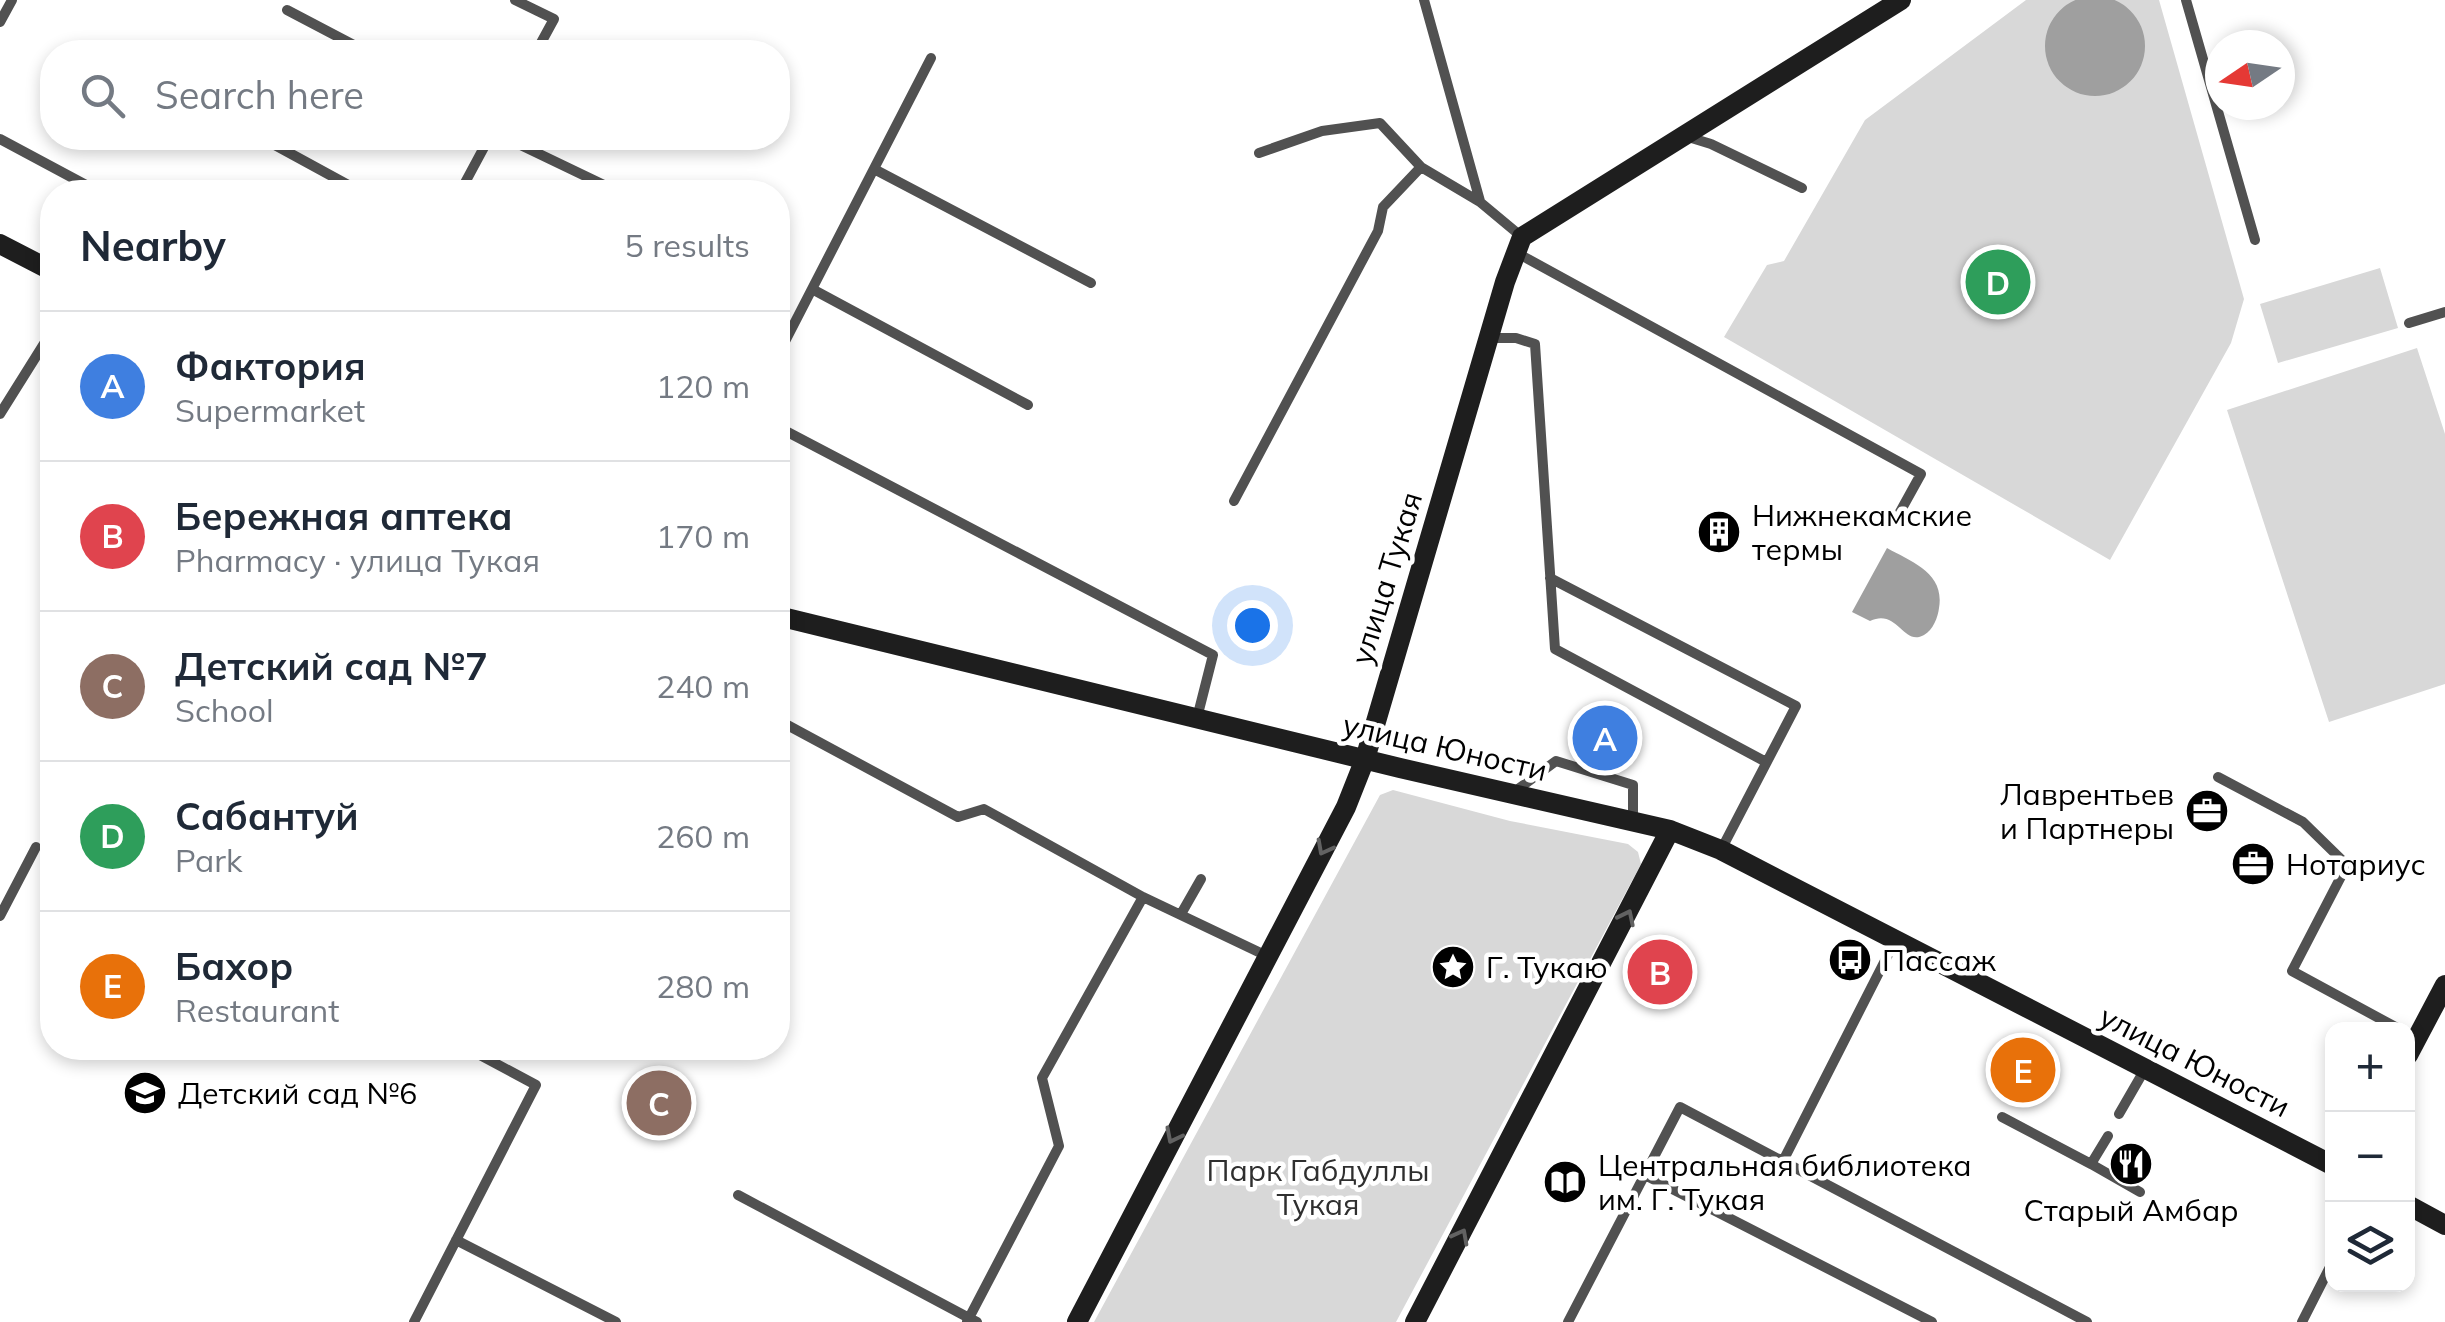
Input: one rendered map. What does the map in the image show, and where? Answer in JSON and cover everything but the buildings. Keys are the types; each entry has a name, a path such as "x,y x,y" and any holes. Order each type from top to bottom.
{"street":[{"path":"1519,245 1901,0"},
{"path":"0,244 40,265"},
{"name":"улица Тукая","path":"1077,1322 1346,806 1365,760 1519,245"},
{"name":"улица Юности","path":"790,619 1365,760 1670,830 1721,850 2325,1161"},
{"path":"1415,1322 1670,830"},
{"path":"2415,1029 2445,985"},
{"path":"2415,1209 2445,1224"}],"lane":[{"path":"0,22 12,0"},
{"path":"515,0 554,19 543,40"},
{"path":"1424,0 1480,202"},
{"path":"2186,0 2255,240"},
{"path":"287,10 344,40"},
{"path":"790,332 931,58"},
{"path":"1258,152 1322,131 1380,123 1421,166 1480,202 1519,245 1921,474 1895,521"},
{"path":"1684,136 1711,144 1802,188"},
{"path":"0,140 76,180"},
{"path":"284,150 340,180"},
{"path":"466,180 483,150"},
{"path":"531,150 594,180"},
{"path":"1234,501 1378,231 1383,207 1421,166"},
{"path":"874,169 1090,283"},
{"path":"812,290 1028,405"},
{"path":"2410,323 2445,312"},
{"path":"1489,338 1516,338 1534,344 1554,649 1766,762"},
{"path":"0,414 40,349"},
{"path":"0,384 12,390"},
{"path":"790,433 1213,655 1196,719"},
{"path":"1550,578 1796,706 1721,850"},
{"path":"790,726 958,817 984,810 1143,898 1266,956"},
{"path":"1513,793 1556,761 1633,785 1633,821"},
{"path":"2218,777 2303,822 2347,865 2292,972 2379,1022"},
{"path":"0,916 36,847"},
{"path":"1181,914 1202,879"},
{"path":"738,1194 971,1321 1059,1146 1042,1078 1143,898"},
{"path":"1783,1161 1896,940"},
{"path":"414,1322 536,1085 489,1060"},
{"path":"2120,1114 2145,1070"},
{"path":"1568,1322 1680,1107 2087,1322"},
{"path":"2002,1116 2140,1192"},
{"path":"2092,1164 2108,1136"},
{"path":"1645,1174 1932,1322"},
{"path":"456,1240 616,1322"},
{"path":"2302,1322 2325,1277"}],"green space":[{"path":"2026,0 2159,0 2244,299 2231,343 2110,560 1724,337 1767,265 1784,261 1865,120"},
{"path":"2380,268 2398,328 2278,363 2260,304"},
{"path":"2417,348 2445,434 2445,684 2329,722 2227,410"},
{"name":"Парк Габдуллы Тукая","path":"1393,790 1510,821 1628,844 1638,852 1641,864 1396,1322 1094,1322 1380,795"}],"shaded area":[{"path":"2079,-1 2111,-1 2123,4 2137,18 2144,36 2144,56 2137,74 2123,88 2105,95 2085,95 2067,88 2053,74 2046,56 2046,36 2053,18 2067,4"},
{"path":"1887,548 1925,570 1937,586 1938,615 1924,635 1911,636 1887,619 1870,621 1852,612"}],"place":[{"name":"Сабантуй","path":"1998,282"},
{"name":"Нижнекамские термы","path":"1719,532"},
{"name":"Фактория","path":"1605,738"},
{"name":"Лаврентьев и Партнеры","path":"2207,811"},
{"name":"Нотариус","path":"2253,864"},
{"name":"Пассаж","path":"1850,960"},
{"name":"Г. Тукаю","path":"1453,967"},
{"name":"Бережная аптека","path":"1660,972"},
{"name":"Бахор","path":"2023,1070"},
{"name":"Детский сад №6","path":"145,1093"},
{"name":"Детский сад №7","path":"659,1103"},
{"name":"Старый Амбар","path":"2131,1164"},
{"name":"Центральная библиотека им. Г. Тукая","path":"1565,1182"}]}
